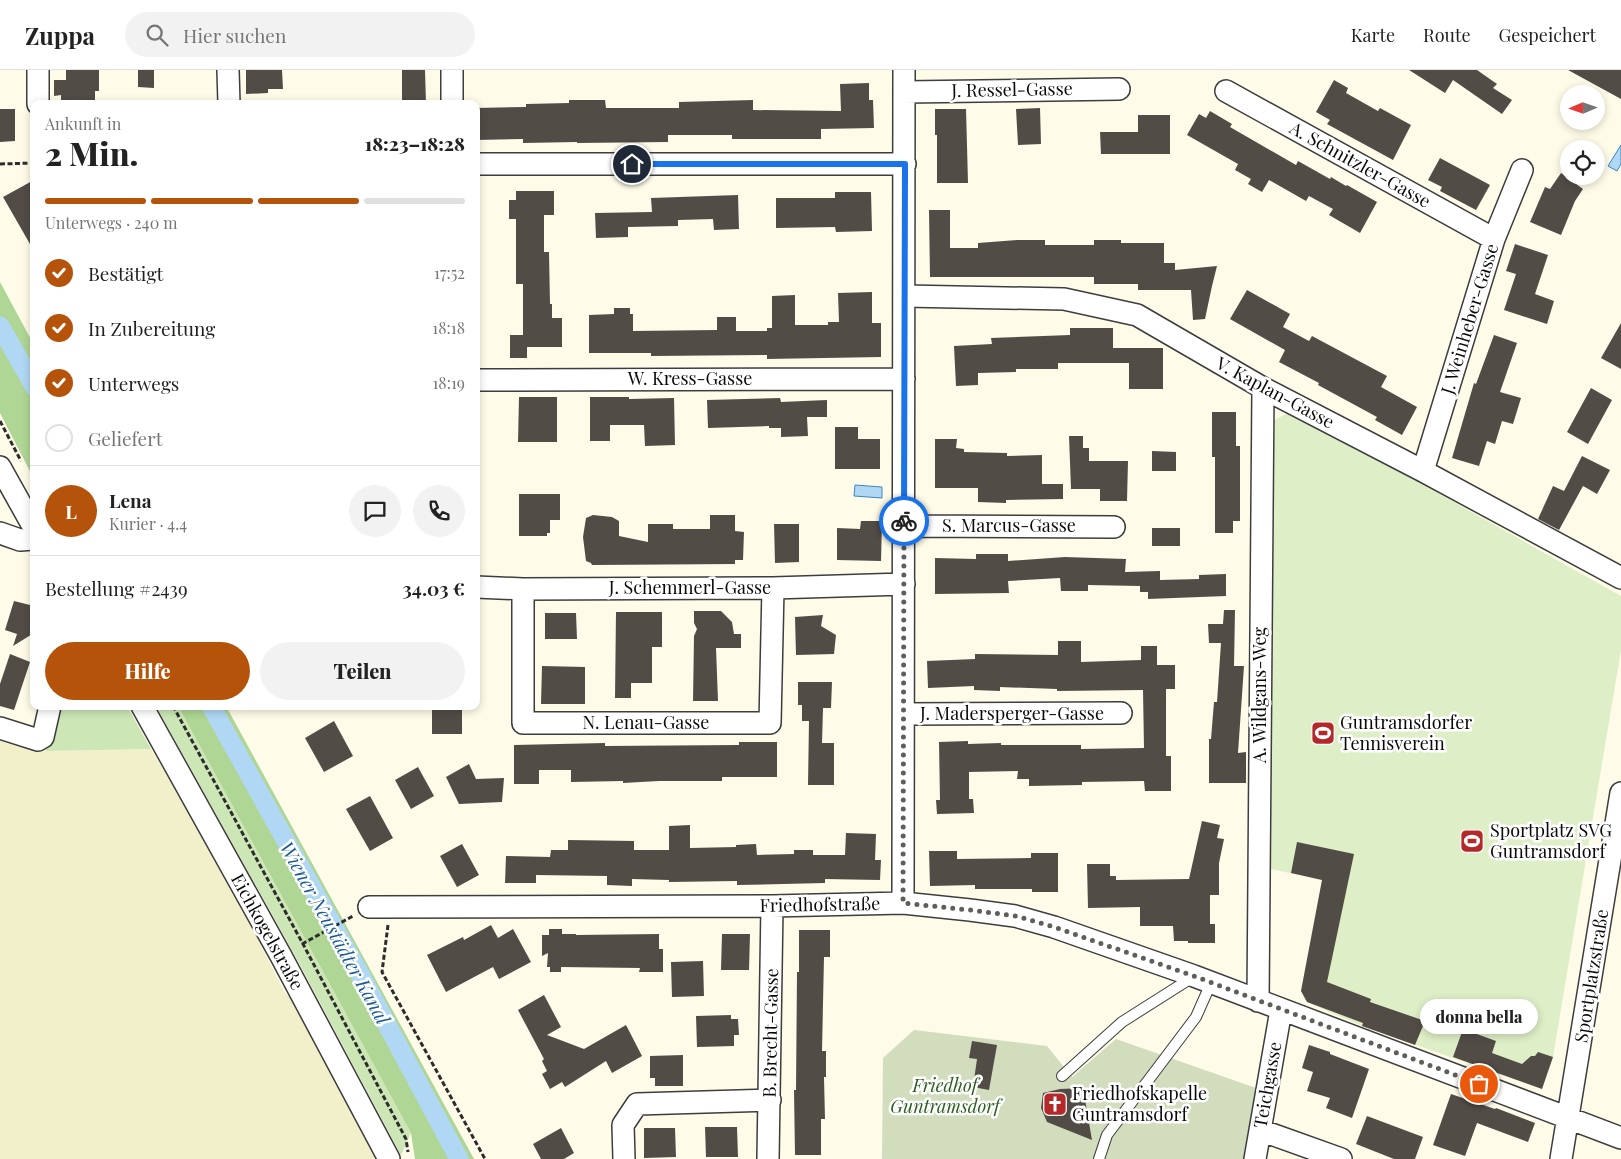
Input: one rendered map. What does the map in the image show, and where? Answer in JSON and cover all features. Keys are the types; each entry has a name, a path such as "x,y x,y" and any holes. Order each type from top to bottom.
{"street":[{"path":"38,70 38,100"},
{"path":"228,70 229,100"},
{"path":"452,70 452,100"},
{"path":"903,903 904,70"},
{"name":"J. Ressel-Gasse","path":"905,92 1119,89"},
{"name":"A. Schnitzler-Gasse","path":"1226,92 1494,239"},
{"path":"480,164 905,164"},
{"name":"J. Weinheber-Gasse","path":"1423,471 1494,239 1522,170"},
{"name":"V. Kaplan-Gasse","path":"904,296 1064,299 1137,315 1262,388 1423,471 1621,578"},
{"name":"W. Kress-Gasse","path":"480,380 904,379"},
{"name":"A. Wildgans-Weg","path":"1258,1001 1262,388"},
{"path":"0,467 30,521"},
{"name":"S. Marcus-Gasse","path":"904,526 1114,527"},
{"path":"0,533 20,540 30,539"},
{"name":"J. Schemmerl-Gasse","path":"480,587 523,589 773,588 904,584"},
{"name":"N. Lenau-Gasse","path":"523,589 523,723 750,723 770,722 773,588"},
{"path":"0,728 38,740 43,736 49,710"},
{"name":"Eichkogelstraße","path":"144,710 389,1159"},
{"name":"J. Madersperger-Gasse","path":"904,714 1121,713"},
{"name":"Sportplatzstraße","path":"1561,1159 1621,793"},
{"name":"Friedhofstraße","path":"360,912 391,907 772,906 903,903 1016,916 1054,927 1202,980 1621,1138"},
{"name":"B. Brecht-Gasse","path":"768,1159 772,906"},
{"name":"Teichgasse","path":"1255,1159 1281,1010"},
{"path":"624,1159 623,1124 637,1104 770,1100"},
{"path":"1260,1130 1341,1159"}],"lane":[{"path":"1062,1076 1122,1022 1202,980"},
{"path":"1098,1159 1107,1135 1196,1017 1202,980"}],"path":[{"path":"0,164 30,163"},
{"path":"0,421 21,462"},
{"name":"Eichkogelstraße","path":"175,710 303,944 406,1139 410,1159"},
{"path":"391,907 382,972 485,1159"},
{"path":"303,944 360,912"}],"shaded area":[{"path":"0,738 46,751 151,749 221,866 284,992 296,1003 379,1159 0,1159"}],"green space":[{"path":"0,282 30,338 30,471 0,413"},
{"path":"1292,411 1621,596 1621,650 1553,1057 1542,1089 1362,1026 1307,1002 1301,991 1322,880 1266,868 1270,422"},
{"path":"56,710 129,710 151,749 46,751"},
{"path":"158,710 180,710 411,1133 401,1155 298,961"},
{"path":"180,710 228,710 474,1159 415,1159 411,1133"},
{"name":"Friedhof Guntramsdorf","path":"914,1030 1047,1046 1072,1077 1116,1039 1256,1088 1243,1159 882,1159 883,1058"}],"water":[{"path":"1621,145 1621,164 1617,171 1608,166"},
{"path":"855,485 882,487 882,498 854,496"}],"building":[{"path":"66,70 99,70 99,91 95,91 95,100 61,100 61,95 54,96 54,80 66,80"},
{"path":"138,70 154,70 154,88 138,87"},
{"path":"246,70 282,70 283,89 268,89 268,93 246,94"},
{"path":"402,70 425,70 426,100 402,100"},
{"path":"1409,70 1477,70 1497,84 1493,88 1512,100 1502,114 1453,80 1445,93"},
{"path":"1568,70 1621,70 1621,99 1605,90 1605,85 1595,85"},
{"path":"1334,80 1348,88 1346,93 1378,111 1380,108 1411,125 1393,160 1327,124 1330,120 1316,112"},
{"path":"869,83 869,100 873,100 874,128 821,129 821,139 732,139 732,135 668,135 668,142 523,143 523,139 480,140 480,108 526,107 526,104 569,103 569,100 605,100 606,108 679,108 679,102 753,100 753,110 841,111 840,84"},
{"path":"1040,108 1041,144 1018,145 1016,109"},
{"path":"0,109 15,109 15,141 0,142"},
{"path":"935,109 966,109 968,183 937,183"},
{"path":"1210,111 1232,124 1230,127 1296,165 1298,161 1377,202 1360,233 1329,215 1333,209 1309,196 1306,201 1269,180 1262,192 1248,184 1251,179 1235,170 1238,164 1187,135 1199,114 1206,118"},
{"path":"1138,115 1170,115 1170,154 1101,154 1100,132 1138,132"},
{"path":"1440,158 1490,185 1476,210 1440,191 1442,187 1428,180"},
{"path":"1560,174 1560,185 1578,185 1583,189 1575,201 1561,235 1530,222 1545,187 1550,189"},
{"path":"30,182 30,244 3,197"},
{"path":"516,191 554,191 554,215 544,215 544,252 549,252 552,318 562,318 562,347 527,347 527,358 510,358 510,335 523,335 523,284 516,284 516,219 509,219 509,200 516,200"},
{"path":"835,192 871,192 872,231 836,232 835,227 776,228 776,198 835,198"},
{"path":"738,195 739,229 714,230 713,219 678,220 678,226 628,227 628,237 596,238 595,213 652,212 651,198"},
{"path":"929,210 950,210 950,248 978,248 978,243 1017,240 1045,240 1045,245 1094,245 1094,240 1121,240 1121,243 1164,243 1164,263 1175,263 1175,270 1217,266 1205,319 1193,320 1191,290 1138,290 1138,284 1094,284 1094,277 930,277"},
{"path":"1515,244 1548,255 1535,294 1554,301 1547,324 1504,310 1516,274 1506,271"},
{"path":"1247,290 1290,314 1283,327 1309,341 1312,336 1387,376 1381,387 1417,407 1402,435 1375,420 1377,417 1279,362 1285,350 1230,319"},
{"path":"872,292 872,323 881,323 881,357 767,359 767,355 651,356 651,353 589,353 589,315 614,314 614,308 630,308 630,314 633,314 633,331 717,330 717,317 736,317 736,331 767,331 767,328 772,328 772,296 795,295 795,325 828,325 828,322 839,322 838,293"},
{"path":"1621,323 1621,369 1601,358"},
{"path":"1070,328 1113,328 1113,348 1163,348 1163,389 1129,389 1129,363 1058,363 1058,369 1016,369 1016,372 978,373 978,385 956,386 954,346 992,344 991,338 1070,335"},
{"path":"1494,335 1517,343 1500,392 1521,398 1513,424 1502,421 1495,444 1487,441 1479,466 1452,458 1474,383 1476,384"},
{"path":"1591,388 1612,400 1588,444 1567,432"},
{"path":"519,397 557,397 557,442 518,442"},
{"path":"590,397 629,397 629,399 674,398 675,445 645,446 644,425 610,425 610,441 590,441"},
{"path":"780,398 781,402 827,400 827,417 807,417 808,436 781,437 781,428 769,428 769,426 708,428 707,400"},
{"path":"1212,412 1236,412 1236,446 1240,446 1240,521 1233,521 1233,533 1215,533 1215,457 1212,457"},
{"path":"835,427 858,427 858,439 880,439 880,469 835,469"},
{"path":"1069,436 1083,436 1083,448 1089,448 1089,461 1128,461 1127,501 1100,501 1100,489 1071,489"},
{"path":"935,439 957,439 956,448 964,449 964,452 1007,453 1007,456 1042,455 1042,484 1063,484 1063,499 1006,500 1006,503 978,502 978,488 935,488"},
{"path":"1152,451 1176,452 1176,471 1152,471"},
{"path":"1582,456 1610,470 1597,494 1583,486 1559,530 1538,519 1553,486 1564,491"},
{"path":"519,494 560,494 560,520 550,520 550,533 547,533 547,536 519,536"},
{"path":"593,515 612,517 619,521 619,536 648,542 648,524 673,524 673,529 710,529 710,515 735,515 735,531 744,532 743,560 735,560 735,564 592,565 586,561 583,537 586,518"},
{"path":"861,521 882,521 881,561 837,560 837,528 860,529"},
{"path":"774,524 799,524 799,562 775,563"},
{"path":"1152,528 1180,528 1180,546 1152,546"},
{"path":"976,554 1008,554 1008,561 1065,557 1126,559 1125,572 1160,571 1160,580 1199,579 1199,575 1226,574 1226,596 1148,599 1148,592 1140,592 1140,586 1088,585 1088,591 1061,591 1060,578 1008,581 1009,593 935,594 935,558 976,559"},
{"path":"14,601 30,605 30,635 13,646 17,634 5,630"},
{"path":"1224,610 1235,610 1234,666 1244,666 1238,753 1246,752 1246,783 1209,783 1209,739 1211,739 1214,702 1217,702 1221,643 1209,643 1208,624 1223,624"},
{"path":"694,611 721,611 732,622 734,634 741,634 741,648 716,648 718,701 693,701 694,636 697,629 694,623"},
{"path":"616,612 662,612 662,647 652,647 652,683 631,683 631,698 615,698"},
{"path":"545,613 576,613 577,639 545,639"},
{"path":"823,615 821,626 836,635 834,654 796,655 795,617"},
{"path":"1058,641 1081,641 1081,662 1141,660 1141,646 1157,646 1157,665 1175,665 1175,689 1166,689 1166,756 1171,756 1171,791 1145,791 1144,781 1082,782 1082,785 1029,786 1029,779 1017,779 1018,771 969,772 969,799 973,799 974,813 937,814 936,800 940,800 939,742 968,741 968,744 1001,743 1001,745 1081,745 1081,749 1144,748 1143,690 1057,691 1057,689 1000,687 1000,691 974,690 974,686 928,688 927,661 975,659 975,654 1058,655"},
{"path":"10,654 30,662 14,710 0,706 0,684"},
{"path":"542,666 585,667 585,704 541,704"},
{"path":"798,682 832,682 831,708 823,708 822,743 834,743 834,785 808,785 809,721 802,721 802,705 798,705"},
{"path":"432,710 462,710 462,734 432,734"},
{"path":"334,721 353,756 324,772 305,738"},
{"path":"739,742 777,742 777,777 722,777 722,781 571,782 571,770 539,770 539,784 514,784 514,745 605,743 605,746 739,745"},
{"path":"469,764 476,779 504,778 502,802 459,804 446,777"},
{"path":"418,767 434,796 411,809 395,780"},
{"path":"370,796 393,838 370,851 346,809"},
{"path":"1202,821 1220,825 1217,838 1224,839 1219,863 1219,895 1210,895 1210,924 1215,924 1215,943 1174,941 1173,926 1140,926 1140,907 1088,908 1087,864 1110,864 1110,876 1116,876 1116,880 1189,879"},
{"path":"690,825 690,848 736,847 736,845 756,844 757,855 794,854 794,850 813,850 813,855 845,855 846,833 876,834 875,860 881,860 880,880 825,879 825,883 737,885 737,881 669,882 669,880 632,879 632,886 607,885 607,876 536,875 536,883 505,883 506,856 550,857 551,850 568,850 568,840 634,841 634,850 669,850 669,826"},
{"path":"1297,842 1354,854 1327,982 1371,999 1370,1002 1425,1021 1415,1045 1362,1026 1363,1023 1307,1002 1301,991 1322,880 1291,873"},
{"path":"462,844 479,875 457,887 440,856"},
{"path":"929,851 957,851 957,859 1031,858 1031,853 1058,853 1058,892 1032,892 1032,889 975,889 975,885 930,886"},
{"path":"491,925 498,938 513,929 531,962 499,979 493,967 446,992 427,955 463,937 464,940"},
{"path":"549,929 562,929 562,934 576,935 659,934 659,949 663,949 663,972 639,972 640,968 561,967 561,972 550,972 550,967 547,967 548,953 542,956 542,935 549,935"},
{"path":"799,930 830,930 830,957 824,957 822,1051 826,1051 826,1077 824,1077 825,1119 821,1119 821,1155 795,1155 794,1090 796,1090"},
{"path":"722,934 750,934 749,970 721,970"},
{"path":"703,961 704,996 672,997 671,962"},
{"path":"544,995 561,1027 547,1035 584,1049 626,1025 642,1056 612,1073 606,1061 565,1087 562,1082 550,1089 542,1074 547,1071 542,1061 544,1059 518,1010"},
{"path":"731,1015 731,1019 738,1019 739,1035 734,1035 734,1046 697,1047 696,1016"},
{"path":"1463,1029 1496,1041 1492,1053 1522,1064 1538,1052 1553,1057 1542,1089 1453,1057"},
{"path":"972,1041 997,1045 989,1090 973,1087 977,1059 969,1058"},
{"path":"1309,1045 1369,1069 1352,1118 1326,1108 1330,1098 1307,1091 1313,1072 1302,1068"},
{"path":"683,1055 683,1086 655,1086 655,1078 650,1078 650,1056"},
{"path":"1083,1088 1092,1140 1047,1122 1041,1108 1043,1093 1060,1089"},
{"path":"1451,1094 1535,1123 1528,1142 1477,1123 1465,1156 1433,1145"},
{"path":"1367,1116 1423,1137 1415,1159 1394,1159 1356,1144"},
{"path":"705,1127 737,1127 738,1157 706,1157"},
{"path":"561,1128 574,1153 564,1159 541,1159 533,1144"},
{"path":"644,1128 675,1128 676,1157 644,1158"}],"waterway":[{"name":"Wiener Neustädter Kanal","path":"0,326 30,379"},
{"name":"Wiener Neustädter Kanal","path":"213,710 361,976 459,1159"}],"way so far":[{"path":"904,521 903,903 1016,916 1054,927 1194,976 1479,1084"}],"place":[{"name":"Guntramsdorfer Tennisverein","path":"1323,733"},
{"name":"Sportplatz SVG Guntramsdorf","path":"1472,841"},
{"name":"donna bella","path":"1479,1084"},
{"name":"Friedhofskapelle Guntramsdorf","path":"1055,1104"}],"route":[{"path":"632,164 905,164 904,521"}]}
